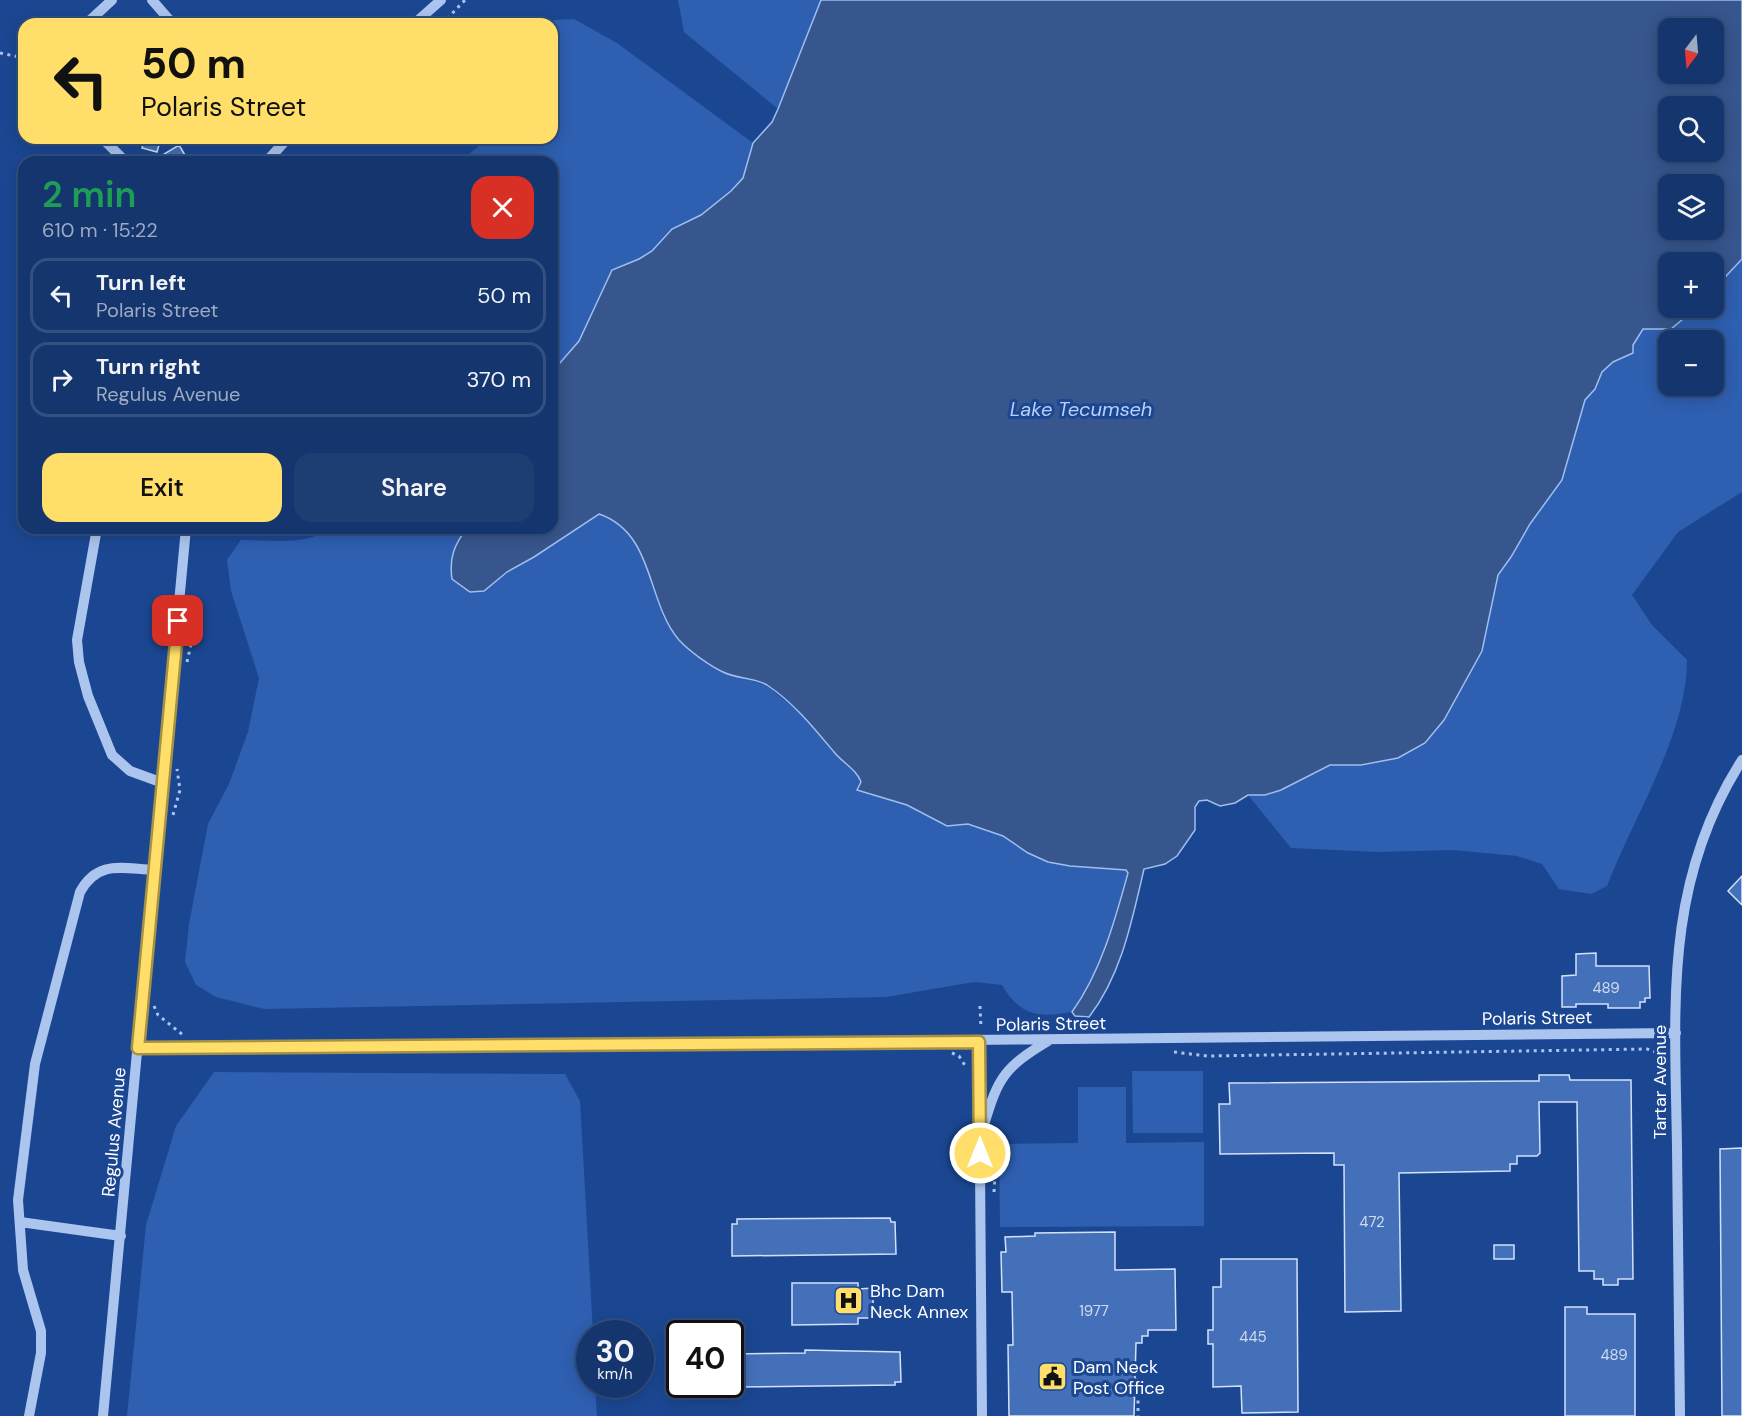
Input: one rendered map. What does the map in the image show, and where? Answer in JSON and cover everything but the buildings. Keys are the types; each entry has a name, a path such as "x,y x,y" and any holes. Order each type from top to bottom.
{"street":[{"path":"92,18 112,0"},
{"path":"152,0 168,18"},
{"path":"421,18 441,0"},
{"path":"108,144 120,156"},
{"path":"96,534 77,640 79,662 88,696 112,755 130,771 163,783"},
{"name":"Regulus Avenue","path":"104,1416 185,534"},
{"name":"Tartar Avenue","path":"1680,1416 1677,954 1684,901 1710,819 1742,759"},
{"path":"30,1416 40,1353 41,1331 23,1270 18,1200 35,1064 80,892 93,873 109,868 155,870"},
{"name":"Polaris Street","path":"138,1048 1676,1034"},
{"path":"980,1137 993,1093 1006,1070 1048,1041"},
{"path":"979,1042 982,1416"},
{"path":"20,1222 121,1236"}],"path":[{"path":"448,18 465,0"},
{"path":"0,53 18,57"},
{"path":"185,668 194,630 192,599"},
{"path":"169,825 180,790 176,766"},
{"path":"153,999 158,1015 183,1035"},
{"path":"969,1028 981,1028 981,1006"},
{"path":"1166,1051 1207,1056 1647,1050 1654,1051 1664,1065"},
{"path":"948,1051 959,1056 967,1068"},
{"path":"994,1200 998,1124"},
{"path":"1138,1363 1138,1416"}],"shaded area":[{"path":"678,0 821,0 778,109 684,32"},
{"path":"574,19 617,43 753,143 743,178 731,191 701,215 672,229 652,251 612,270 579,341 558,365 558,156 467,156 481,144 558,144 558,20"},
{"path":"1742,259 1742,492 1678,532 1632,595 1652,625 1687,660 1685,688 1669,746 1607,886 1591,894 1559,889 1542,864 1517,856 1452,850 1379,852 1291,848 1248,795 1265,795 1281,790 1330,765 1361,765 1398,758 1425,743 1444,720 1482,651 1498,575 1530,524 1585,400 1603,371 1617,360 1633,353 1633,345 1643,329 1671,329 1684,318 1724,318 1724,278"},
{"path":"599,514 623,527 642,552 663,617 723,672 766,685 802,714 837,756 859,776 861,782 857,790 907,805 947,826 968,824 1003,836 1028,853 1070,866 1126,870 1128,873 1106,945 1091,980 1072,1012 1049,1015 1031,1012 1016,1003 1002,985 974,982 886,997 264,1009 216,997 196,985 185,962 189,924 208,824 229,784 248,732 259,678 231,591 227,560 241,540 300,540 321,534 463,534 454,548 484,591 526,560"},
{"path":"1132,1071 1203,1071 1203,1133 1133,1133"},
{"path":"214,1072 565,1074 580,1101 592,1320 576,1320 576,1398 596,1398 597,1416 127,1416 146,1225 176,1126"},
{"path":"1078,1087 1126,1087 1126,1143 1204,1142 1204,1226 1000,1227 999,1144 1078,1143"}],"water":[{"name":"Lake Tecumseh","path":"821,0 1742,0 1742,259 1724,278 1724,252 1658,252 1658,318 1684,318 1671,329 1643,329 1633,345 1633,353 1613,362 1602,372 1595,389 1585,400 1562,480 1530,524 1498,575 1482,651 1444,720 1425,743 1398,758 1361,765 1330,765 1281,790 1265,795 1248,795 1235,803 1220,806 1207,800 1199,801 1195,807 1195,830 1177,856 1165,864 1144,869 1118,965 1089,1017 1075,1016 1072,1012 1091,980 1106,945 1128,873 1126,870 1048,862 1028,853 1003,836 968,824 947,826 907,805 857,790 861,782 856,774 786,700 762,682 728,674 718,669 679,640 668,624 648,570 630,536 617,523 599,514 507,572 484,591 470,592 452,579 451,565 454,552 463,534 558,534 558,365 579,341 612,270 652,251 672,229 701,215 731,191 743,178 753,143 772,122"}],"place":[{"name":"Bhc Dam Neck Annex","path":"849,1301"},
{"name":"Dam Neck Post Office","path":"1052,1377"}],"route":[{"path":"178,621 138,1048 979,1042 980,1153"}]}
